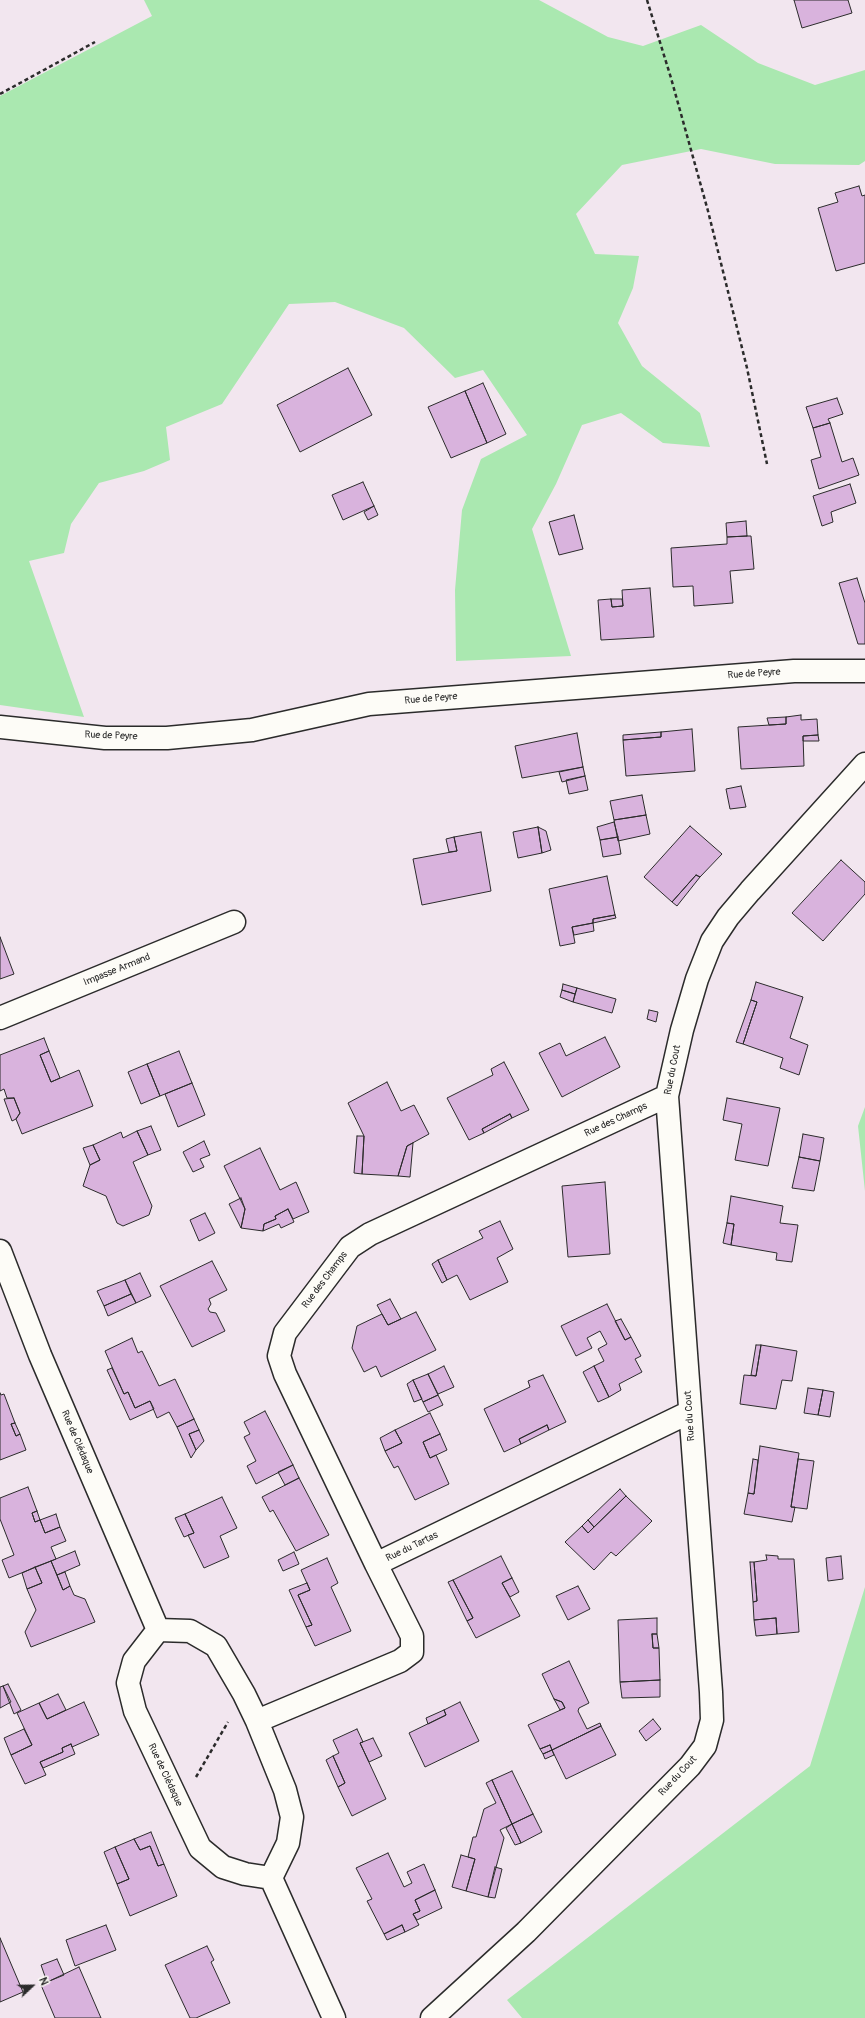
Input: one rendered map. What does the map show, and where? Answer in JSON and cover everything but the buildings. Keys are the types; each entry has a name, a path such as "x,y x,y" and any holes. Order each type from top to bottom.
{"street":[{"name":"Rue de Peyre","path":"0,727 104,738 167,738 252,730 369,704 794,671 865,671"},
{"name":"Rue du Cout","path":"432,2018 526,1932 690,1766 705,1746 712,1720 711,1692 667,1096 682,1030 697,978 712,941 728,917 750,891 865,764"},
{"name":"Impasse Armand","path":"0,1018 234,922"},
{"name":"Rue des Champs","path":"376,1564 285,1374 279,1356 285,1333 350,1247 370,1234 667,1096"},
{"name":"Rue de Clédaque","path":"0,1251 40,1355 158,1630 134,1662 128,1683 136,1711 200,1848 223,1867 245,1874 271,1878"},
{"name":"Rue du Tartas","path":"257,1721 400,1661 412,1652 412,1636 376,1564 690,1412"},
{"path":"158,1630 190,1631 216,1646 244,1694 257,1721 285,1790 292,1818 288,1843 271,1878 334,2018"}],"path":[{"path":"647,0 671,78 708,211 747,368 767,464"},
{"path":"0,94 95,42"},
{"path":"180,1806 244,1694"}],"green space":[{"path":"144,0 539,0 608,37 643,46 701,25 758,63 815,85 865,70 865,161 859,165 775,164 701,149 622,165 576,214 595,254 639,256 633,288 618,323 642,366 700,413 710,447 663,443 621,413 582,425 556,484 532,529 571,656 456,661 455,590 462,510 481,459 527,435 483,370 455,378 404,328 335,302 289,304 222,404 166,427 170,460 144,471 99,483 71,524 64,553 29,561 84,717 0,705 0,96 152,16"},
{"path":"865,1107 865,1191 858,1126"},
{"path":"865,1587 865,2018 522,2018 507,2000 810,1766"}]}
